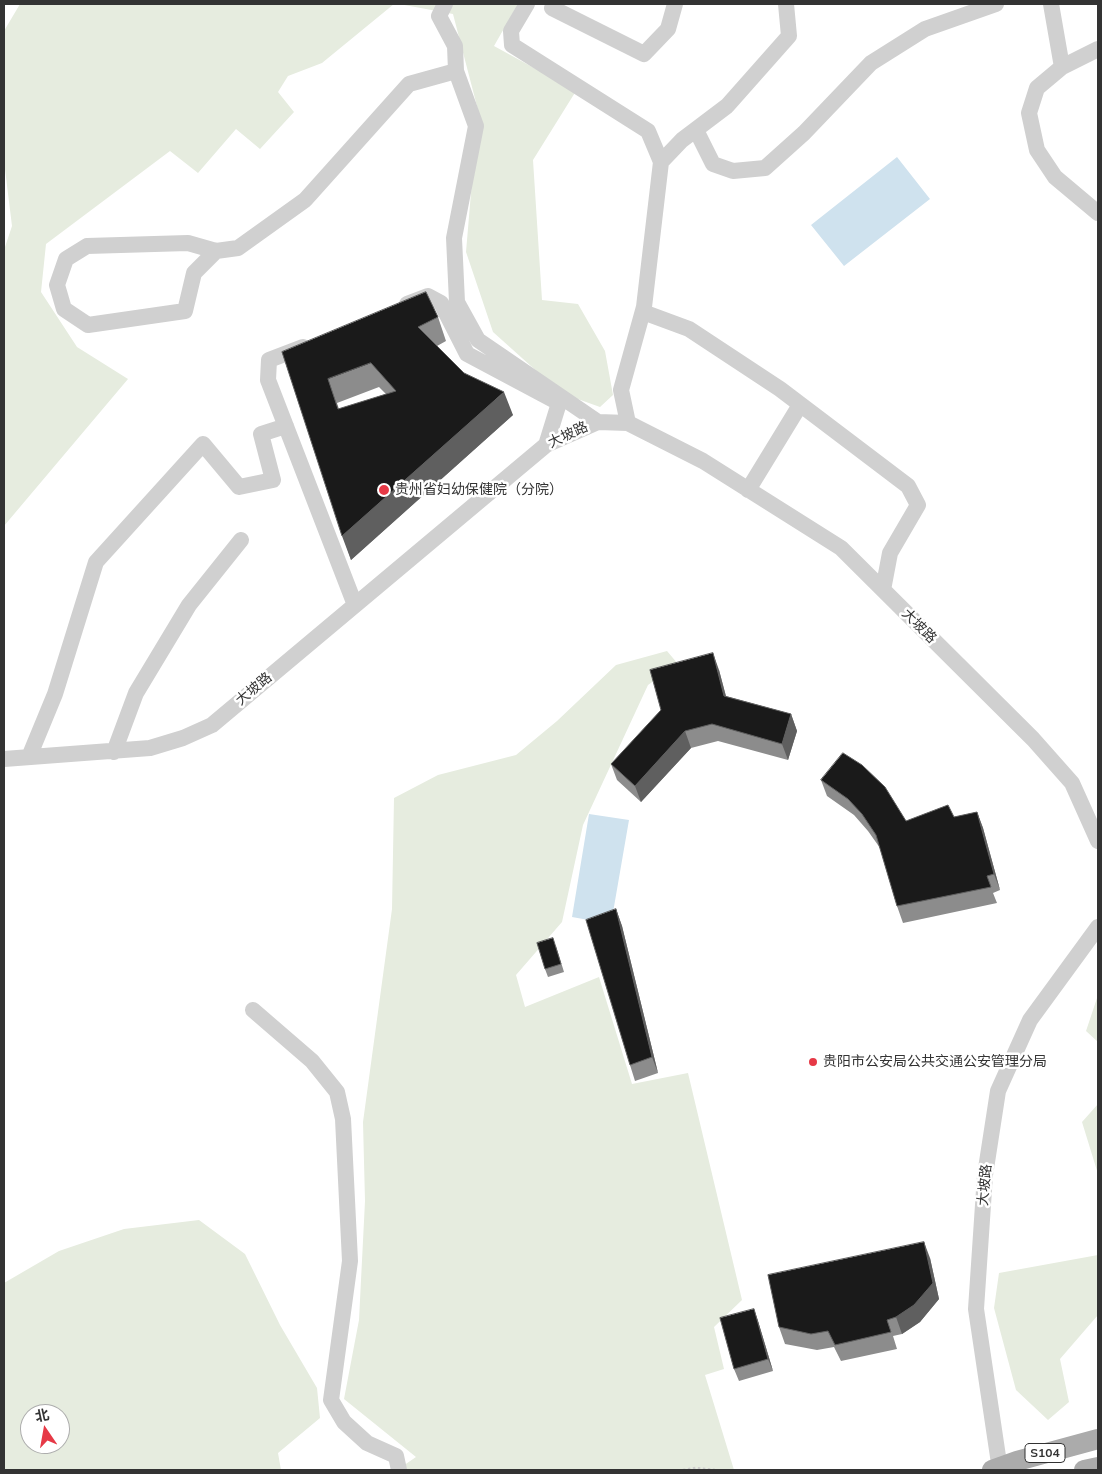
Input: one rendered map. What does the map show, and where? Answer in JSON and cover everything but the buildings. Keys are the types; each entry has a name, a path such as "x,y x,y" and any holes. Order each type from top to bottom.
{"main road":[{"name":"S104","path":"997,1469 1098,1439"}],"street":[{"path":"445,4 439,16 455,46 456,71 476,126 454,238 457,302 478,340 598,422"},
{"path":"527,4 511,31 512,45 648,131 661,162 643,312 621,390 628,423"},
{"path":"552,8 644,54 668,29 675,4"},
{"path":"661,162 682,140 728,106 789,36 786,4"},
{"path":"696,130 700,142 713,164 733,171 765,168 804,133 871,63 925,28 996,4"},
{"path":"1049,6 1062,68"},
{"path":"1098,49 1062,68 1037,88 1029,113 1037,150 1055,177 1098,213"},
{"path":"216,251 194,273 184,311 88,325 64,309 57,285 66,259 87,246 188,243 216,251 238,248 305,200 409,84 456,71"},
{"path":"393,310 428,296 441,304 467,354 559,403 546,445"},
{"path":"643,312 689,329 800,404 908,486 918,505 890,553 883,590"},
{"path":"313,342 269,360 268,380 355,605"},
{"path":"748,490 800,404"},
{"name":"大坡路","path":"4,759 150,748 183,738 212,725 546,445 598,422 628,423 703,461 840,548 1033,739 1072,783 1098,841"},
{"path":"30,757 55,694 96,562 203,444 239,487 273,480 261,434 286,426"},
{"path":"114,752 141,686 189,605 241,540"},
{"name":"大坡路","path":"997,1469 976,1309 985,1175 998,1091 1030,1020 1098,927"},
{"path":"253,1010 312,1061 337,1092 343,1119 350,1261 331,1400 344,1422 367,1443 396,1456 400,1470"}],"path":[{"path":"683,1470 696,1468 715,1470"}],"shaded area":[{"path":"20,4 394,4 322,63 288,76 278,92 294,112 260,149 236,129 198,173 170,151 46,244 41,292 77,347 128,379 4,526 4,250 12,226 4,161 4,31"},
{"path":"399,4 518,4 494,46 576,91 533,160 542,300 578,304 605,351 613,395 600,407 561,393 493,332 466,252 478,110 453,14"},
{"path":"667,651 678,664 648,685 583,825 562,922 516,975 525,1007 599,977 632,1084 688,1073 742,1300 714,1327 724,1369 705,1375 734,1470 397,1470 416,1457 344,1399 359,1320 365,1201 363,1122 392,909 394,798 438,775 516,755 557,721 616,665"},
{"path":"1098,995 1098,1042 1086,1031"},
{"path":"1098,1104 1098,1174 1082,1122"},
{"path":"199,1220 245,1254 280,1325 317,1388 320,1418 278,1453 281,1470 4,1470 4,1283 59,1251 124,1229"},
{"path":"1098,1255 1098,1315 1060,1359 1069,1402 1048,1420 1016,1390 994,1308 999,1273"}],"water":[{"path":"897,157 930,199 844,266 811,225"},
{"path":"589,814 629,820 611,924 572,917"}],"place":[{"name":"贵州省妇幼保健院（分院）","path":"384,490"},
{"name":"贵阳市公安局公共交通公安管理分局","path":"813,1062"}]}
